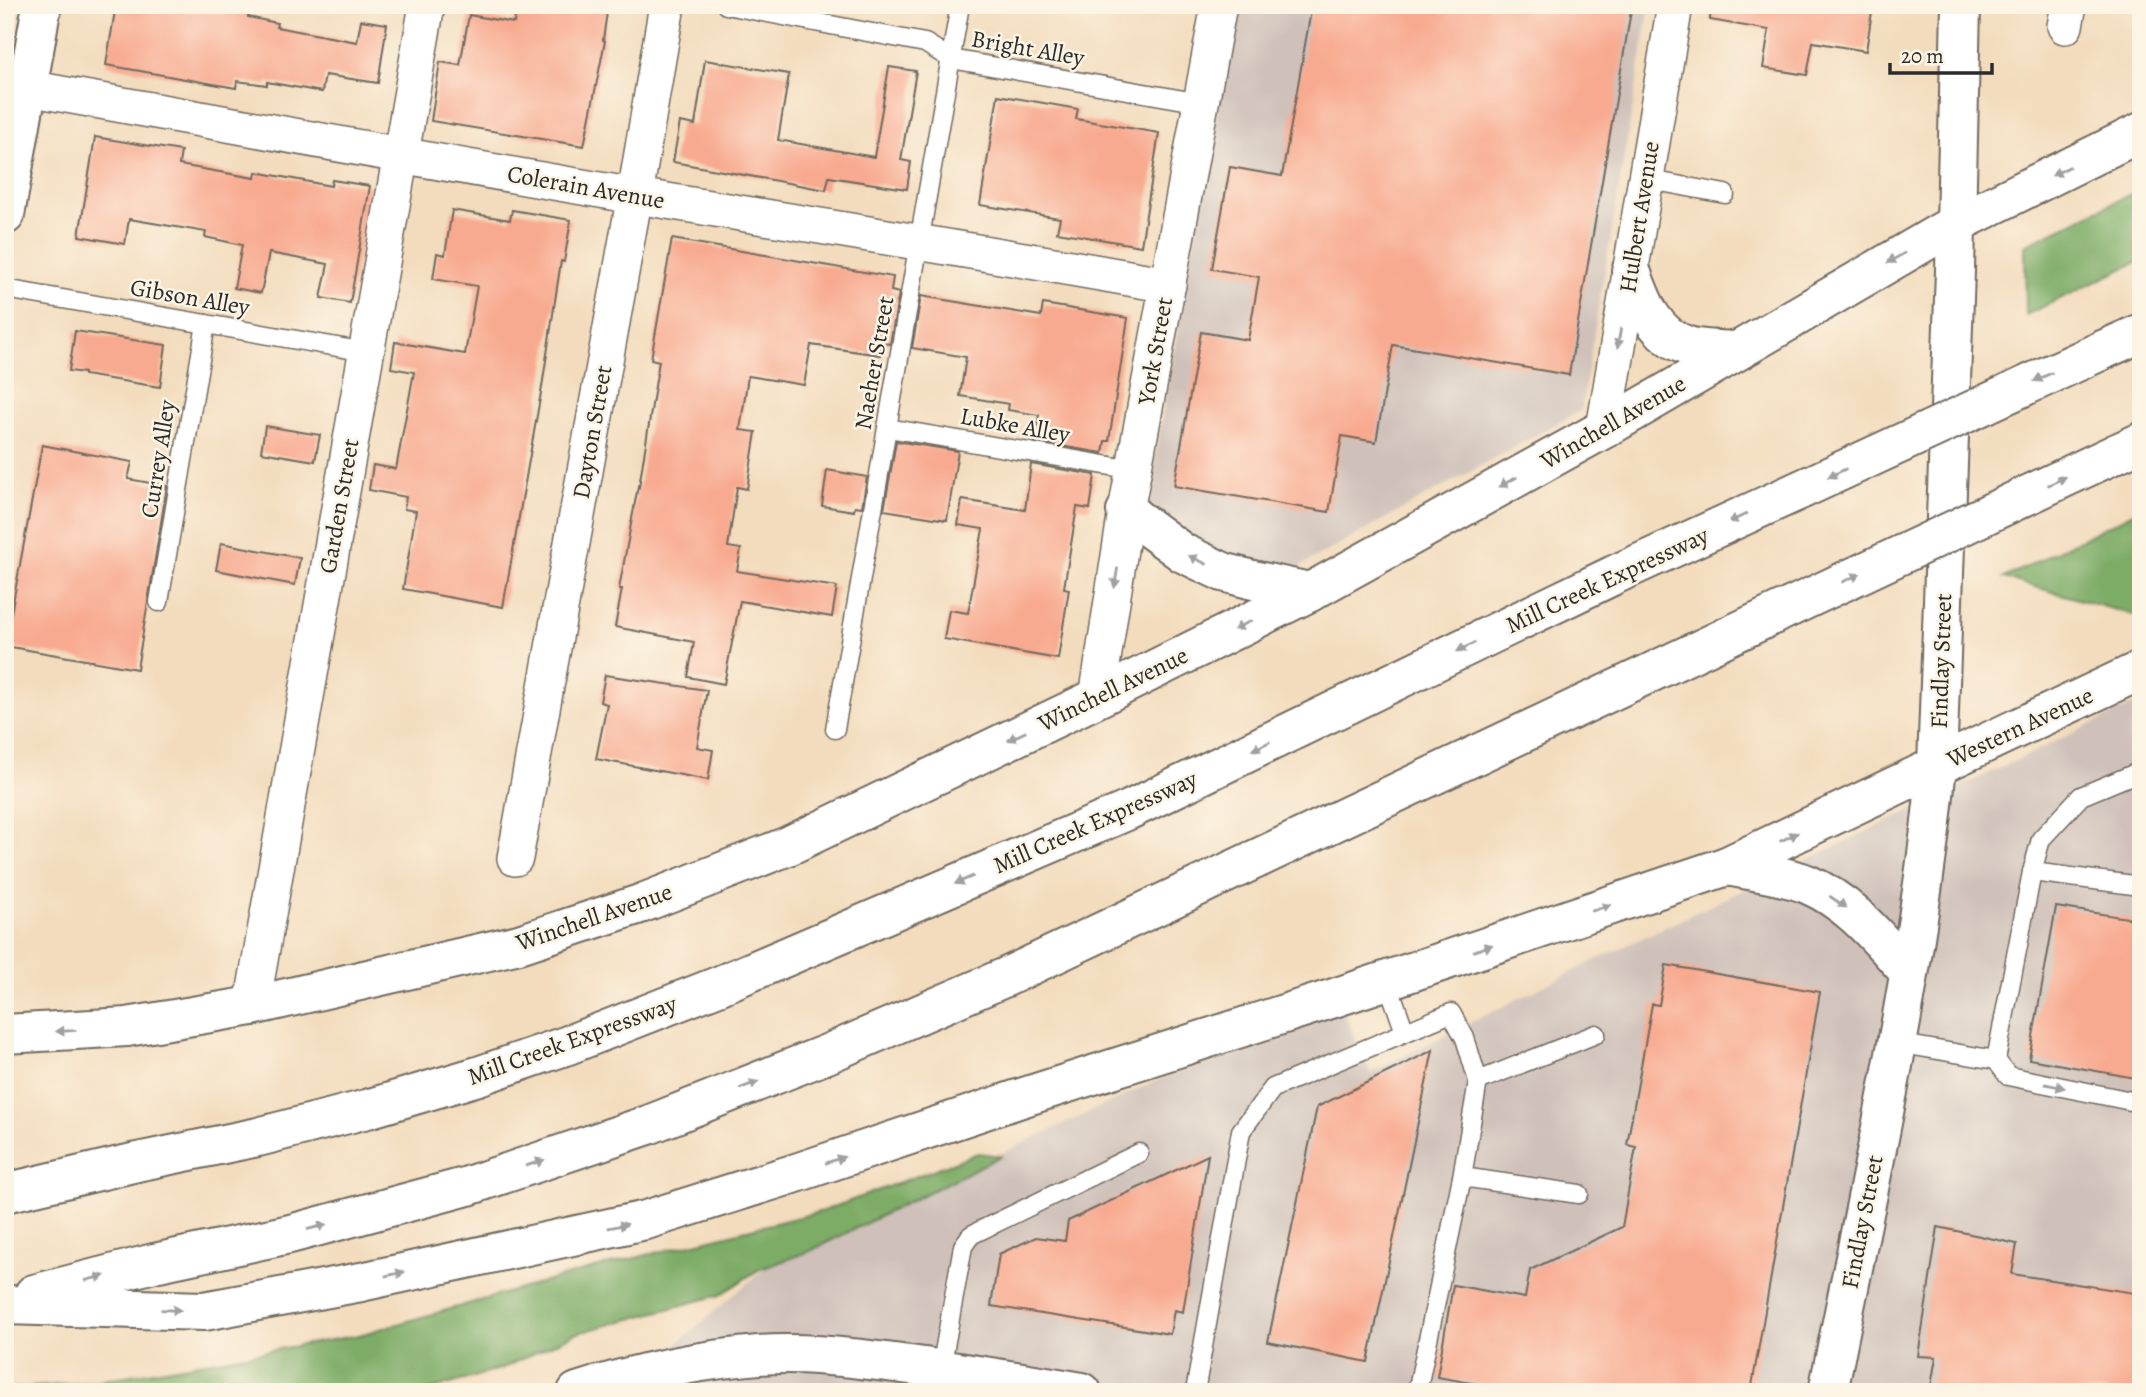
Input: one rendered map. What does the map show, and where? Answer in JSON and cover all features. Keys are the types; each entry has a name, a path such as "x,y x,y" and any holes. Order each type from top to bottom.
{"main road":[{"path":"5,215 16,86 42,5"},
{"name":"Findlay Street","path":"1828,1392 1896,1043 1931,833 1937,766 1955,271 1961,5"},
{"name":"Winchell Avenue","path":"5,1034 127,1027 251,1006 519,944 640,904 788,846 1097,698 1310,592 1604,429 1955,224 2141,132"},
{"path":"1630,271 1644,307 1662,332 1688,346 1737,351"},
{"name":"Mill Creek Expressway","path":"9,1193 137,1162 258,1138 368,1109 568,1045 706,991 1129,810 1614,575 2141,332"},
{"path":"5,1303 153,1263 289,1234 468,1186 648,1125 827,1055 1006,977 2129,447"},
{"path":"1126,511 1183,553 1223,572 1310,592"},
{"name":"Western Avenue","path":"5,1303 204,1311 361,1282 646,1220 1387,981 1727,866 2141,670"},
{"path":"1727,866 1805,883 1832,897 1861,919 1909,972"},
{"path":"577,1392 621,1378 697,1362 762,1355 827,1355 958,1378 1082,1392"}],"street":[{"name":"Garden Street","path":"251,1006 427,5"},
{"name":"Dayton Street","path":"515,858 667,5"},
{"name":"York Street","path":"1097,698 1126,511 1219,5"},
{"name":"Hulbert Avenue","path":"1604,429 1675,5"},
{"name":"Colerain Avenue","path":"16,86 401,155 1168,285"}],"lane":[{"name":"Bright Alley","path":"726,5 925,43 951,59 1201,103"},
{"name":"Naeher Street","path":"835,729 960,5"},
{"path":"1645,179 1725,194"},
{"name":"Gibson Alley","path":"5,289 366,352"},
{"name":"Currey Alley","path":"159,602 206,324"},
{"name":"Lubke Alley","path":"888,428 1134,470"},
{"path":"1996,1060 2032,872 2041,839 2081,796 2141,771"},
{"path":"2032,872 2141,886"},
{"path":"1387,981 1405,1032"},
{"path":"1195,1392 1241,1131 1273,1088 1451,1013 1465,1038 1478,1081 1462,1177 1417,1392"},
{"path":"1478,1081 1595,1034"},
{"path":"1896,1043 1996,1060 2008,1076 2141,1103"},
{"path":"958,1378 962,1247 971,1235 1139,1153"},
{"path":"1462,1177 1579,1194"}],"shaded area":[{"path":"1236,5 1650,5 1581,410 1281,577 1194,553 1145,513"},
{"path":"2141,701 2141,1392 620,1392 763,1270 850,1224 1158,1080 1342,1008 1370,1073 1600,958"}],"green space":[{"path":"2141,189 2141,260 2026,315 2025,245"},
{"path":"2141,509 2141,611 2133,615 2004,578"},
{"path":"978,1153 1001,1156 810,1251 758,1270 720,1295 574,1334 503,1368 434,1389 417,1392 5,1392 5,1389 91,1382 359,1335 583,1271 823,1211"}],"building":[{"path":"116,5 249,5 248,17 277,23 276,27 357,42 361,20 387,24 378,83 325,75 322,92 267,82 267,85 237,81 236,88 106,65"},
{"path":"517,5 608,5 605,41 584,146 431,121 440,62 460,65 469,15 514,23"},
{"path":"1312,5 1632,5 1569,375 1393,345 1376,442 1342,436 1329,512 1174,486 1201,332 1248,340 1259,277 1212,269 1230,167 1282,176"},
{"path":"1711,5 1873,5 1866,51 1813,42 1807,75 1763,68 1769,30 1710,20"},
{"path":"705,60 789,74 778,140 874,157 889,67 916,71 901,160 911,162 907,189 829,177 826,190 673,162 680,122 695,125"},
{"path":"998,95 1078,109 1076,119 1159,133 1141,246 1057,232 1060,218 980,205"},
{"path":"95,137 181,151 179,165 255,178 256,172 331,186 332,180 370,186 350,303 321,298 328,264 269,253 261,293 234,288 242,245 205,237 206,232 129,219 125,244 79,236"},
{"path":"452,210 510,220 512,210 571,220 564,262 561,261 503,607 403,589 416,511 404,509 406,497 369,490 373,465 396,469 414,372 391,368 395,342 465,354 477,286 433,279 437,253 445,255"},
{"path":"672,239 893,277 891,291 899,293 890,344 882,343 880,355 811,345 804,385 748,376 740,430 756,432 747,489 737,487 728,547 741,549 737,571 837,587 832,617 740,601 724,684 688,677 694,642 615,627 622,589 619,589 659,361 651,359"},
{"path":"921,296 1041,316 1043,304 1128,318 1109,441 1105,441 1103,453 1035,442 1039,415 1008,410 1009,404 960,396 966,357 912,348"},
{"path":"75,331 166,345 160,387 69,371"},
{"path":"265,426 320,435 315,461 261,452"},
{"path":"896,441 958,451 947,520 884,510"},
{"path":"42,445 132,462 128,479 167,486 137,669 5,646"},
{"path":"1031,464 1095,475 1090,509 1077,507 1064,588 1069,589 1058,659 944,639 949,610 968,613 983,529 958,525 962,500 1025,510"},
{"path":"827,470 867,477 862,507 855,506 854,511 822,506"},
{"path":"221,543 300,558 295,585 216,570"},
{"path":"605,675 707,690 697,747 713,750 708,780 596,759 607,704 600,702"},
{"path":"2056,907 2141,920 2141,1079 2029,1059"},
{"path":"1666,965 1820,992 1751,1392 1523,1392 1437,1377 1453,1285 1525,1298 1530,1270 1622,1227 1636,1147 1627,1145 1652,1004 1659,1005"},
{"path":"1433,1050 1368,1362 1268,1342 1317,1107"},
{"path":"1208,1155 1183,1312 1174,1310 1170,1334 991,1306 999,1254 1036,1237 1065,1241 1068,1221"},
{"path":"1938,1227 2017,1244 2012,1274 2141,1294 2141,1392 1930,1392 1936,1357 1918,1356"}]}
